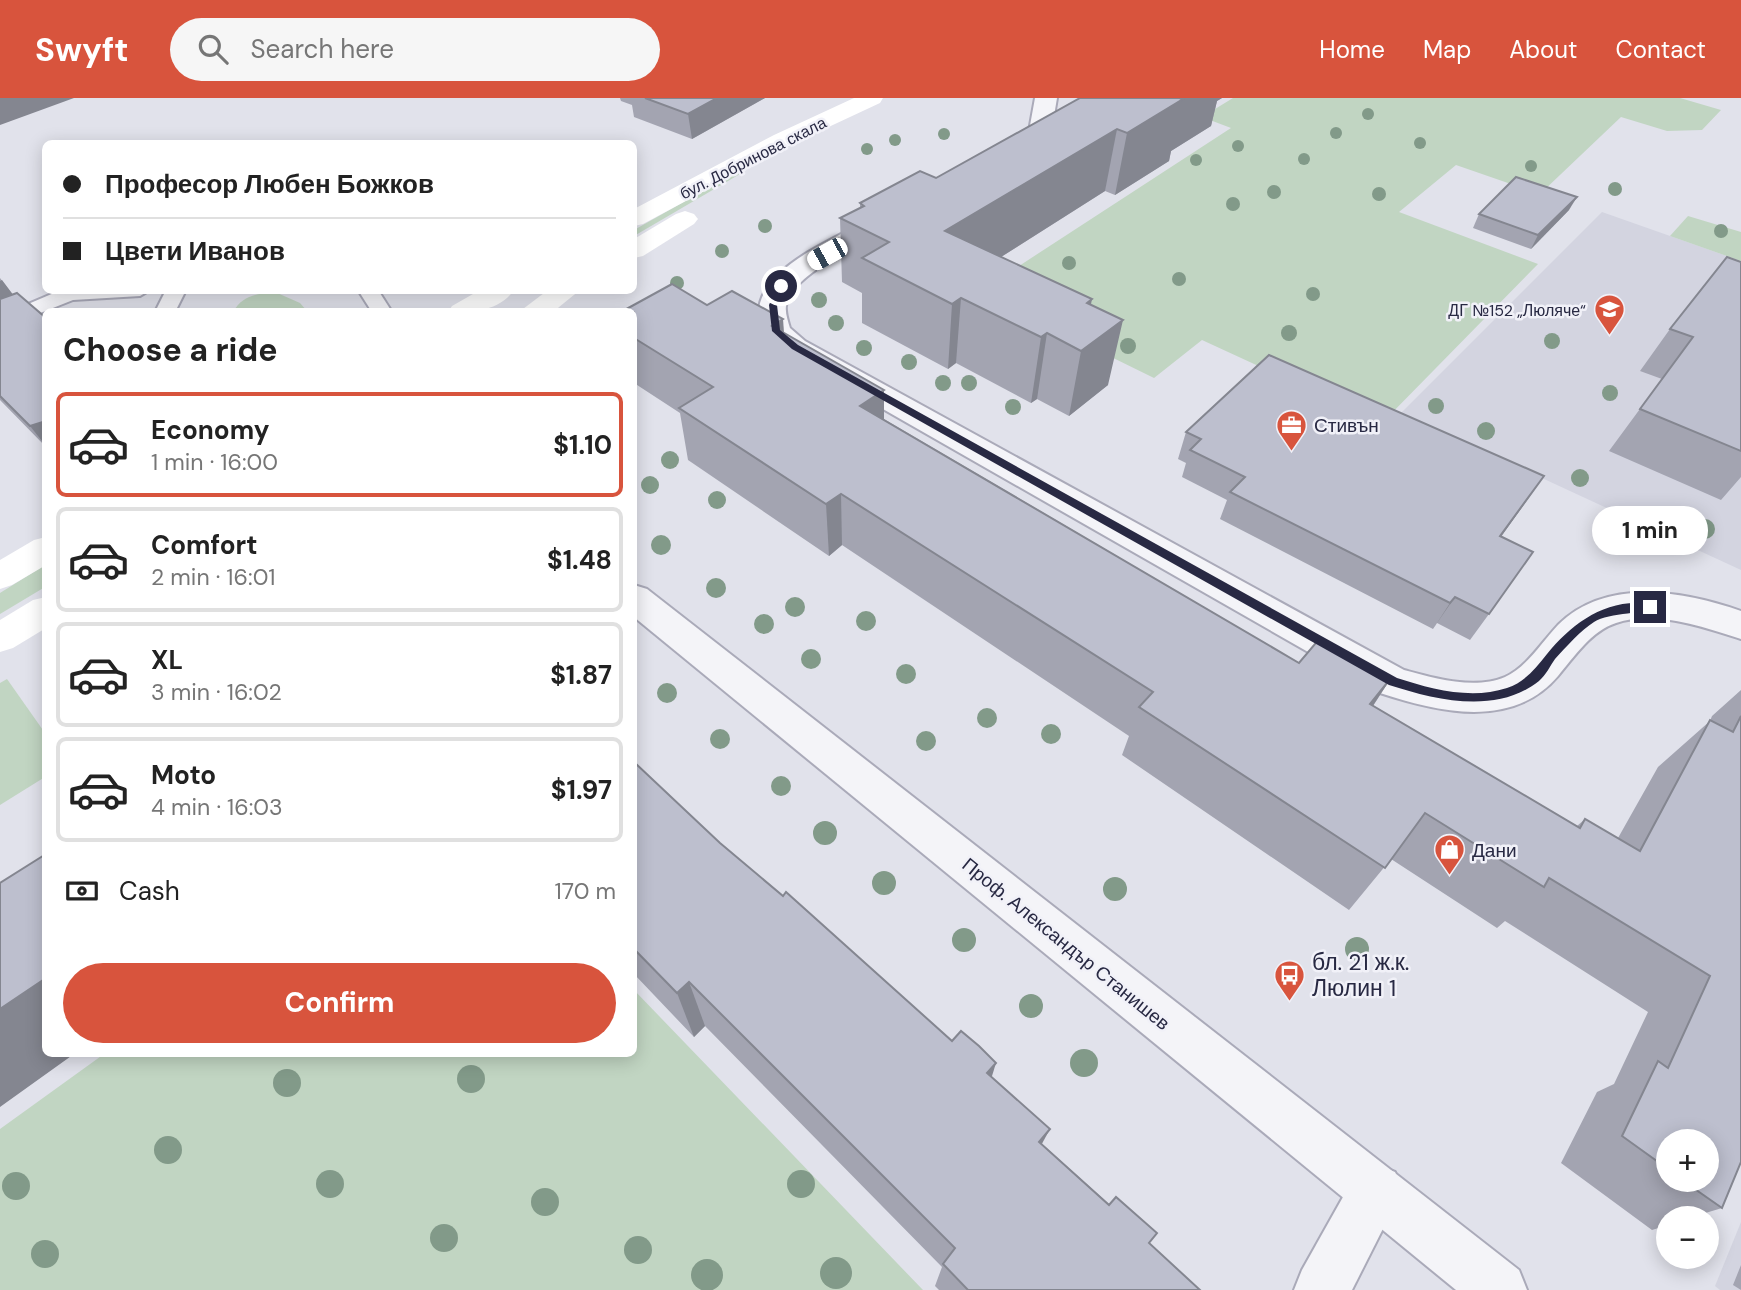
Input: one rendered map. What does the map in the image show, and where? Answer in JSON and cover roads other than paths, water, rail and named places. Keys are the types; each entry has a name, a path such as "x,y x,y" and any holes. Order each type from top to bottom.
{"main road":[{"name":"бул. Добринова скала","path":"637,217 782,139 865,102"},
{"path":"637,248 807,145 865,102"},
{"path":"469,308 494,294"},
{"path":"539,308 561,294"},
{"path":"0,576 42,551"},
{"path":"0,638 42,612"}],"street":[{"path":"981,167 1040,134 1046,98"},
{"path":"910,208 803,268 781,286 773,305 776,331 795,347 1393,682 1433,694 1474,698 1509,692 1536,677 1552,656 1591,618 1628,607 1673,607 1723,617 1741,625"},
{"name":"Проф. Александър Станишев","path":"637,600 1500,1290"},
{"path":"1322,1290 1376,1191"}],"lane":[{"path":"0,323 70,294"}],"place":[{"name":"ДГ №152 „Люляче“","path":"1609,337"},
{"name":"Стивън","path":"1291,452"},
{"name":"Дани","path":"1449,877"},
{"name":"бл. 21 ж.к. Люлин 1","path":"1289,1002"}]}
